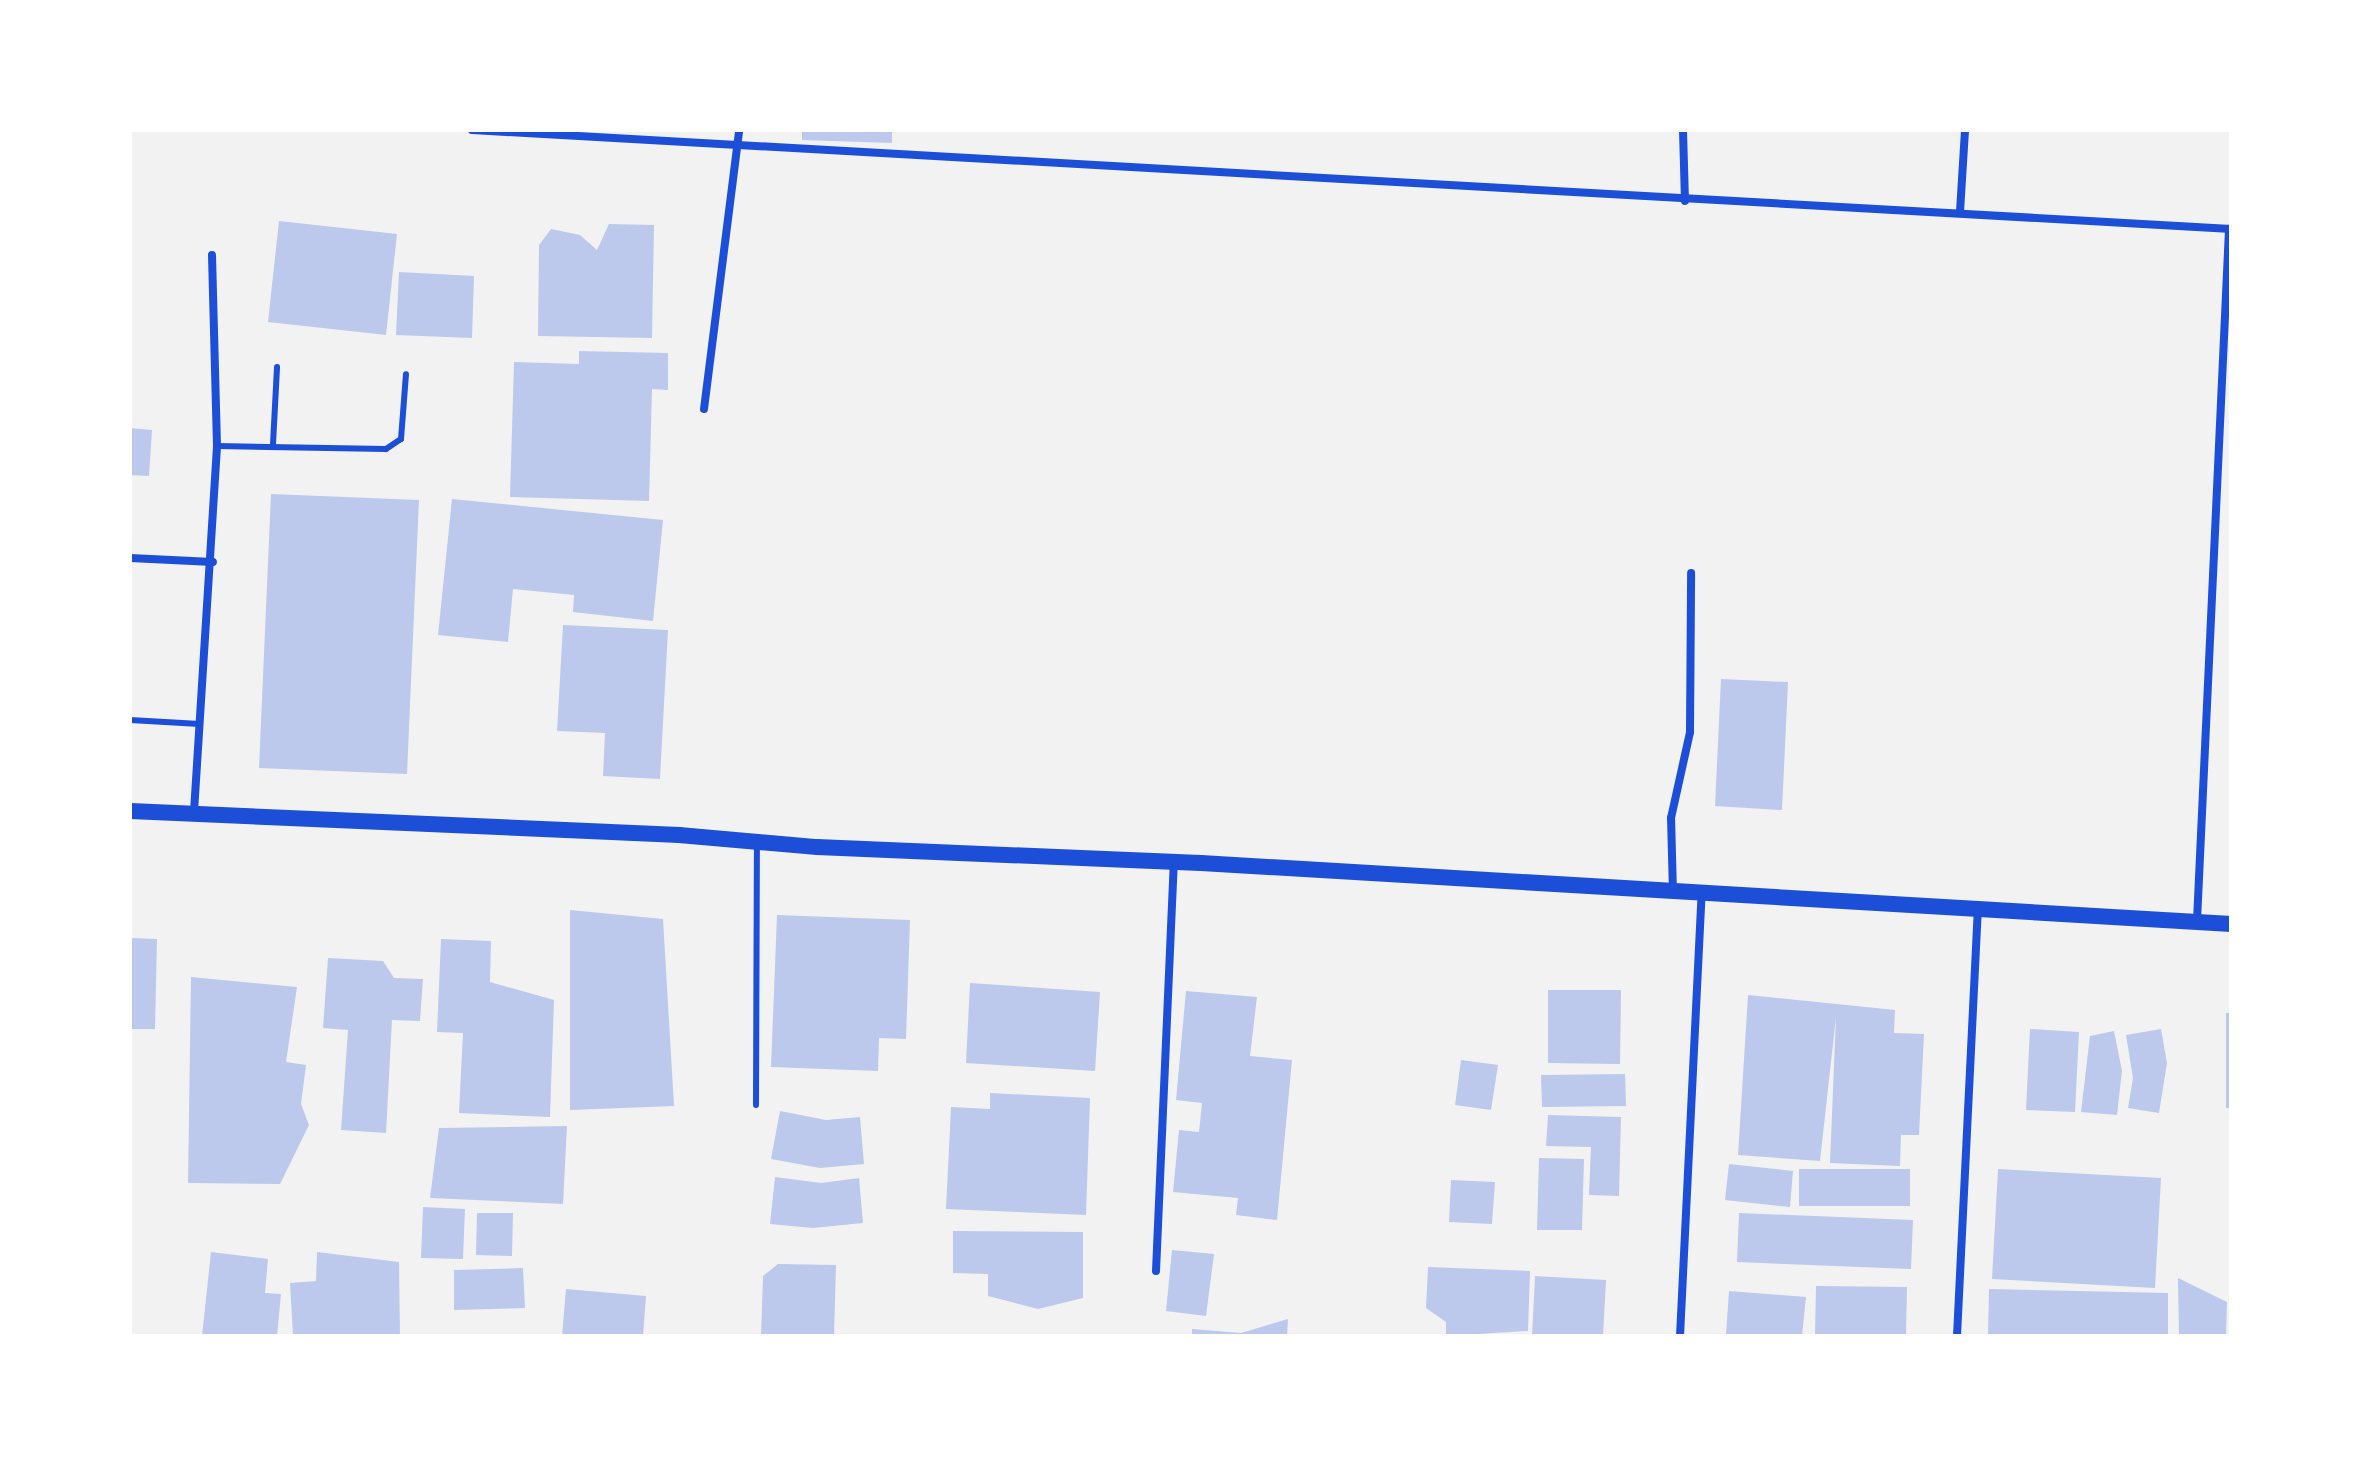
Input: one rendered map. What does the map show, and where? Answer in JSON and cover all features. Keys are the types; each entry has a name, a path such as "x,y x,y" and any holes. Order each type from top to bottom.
{"main road":[{"path":"130,811 1174,864 1673,893 1702,891 1978,911 2231,924"}],"street":[{"path":"472,130 739,141 1685,201 1960,212 2230,229 2197,922"},
{"path":"704,409 739,130"},
{"path":"1683,130 1685,201"},
{"path":"1960,212 1965,130"},
{"path":"194,812 213,562 217,446 212,255"},
{"path":"130,558 213,562"},
{"path":"1673,893 1671,818 1690,732 1691,573"},
{"path":"1156,1271 1174,864"},
{"path":"1680,1336 1702,891"},
{"path":"1957,1336 1978,911"}],"lane":[{"path":"273,444 277,367"},
{"path":"217,446 273,444 386,449 401,439 406,374"},
{"path":"130,720 200,724"},
{"path":"756,1105 757,843"}],"building":[{"path":"802,130 892,130 892,143 802,140"},
{"path":"279,221 397,234 386,335 268,322"},
{"path":"609,224 654,225 652,338 538,336 539,245 551,229 580,235 597,250"},
{"path":"399,272 474,276 472,338 396,335"},
{"path":"579,351 668,353 668,390 652,389 649,501 510,497 514,362 579,364"},
{"path":"130,428 152,430 149,476 130,475"},
{"path":"271,494 419,500 407,774 259,768"},
{"path":"452,499 663,520 653,621 573,612 574,595 513,589 508,642 438,635"},
{"path":"563,625 668,630 660,779 603,776 605,733 557,731"},
{"path":"1721,679 1788,682 1782,810 1715,806"},
{"path":"570,910 663,919 674,1106 570,1110"},
{"path":"777,915 910,920 906,1039 879,1038 878,1071 771,1067"},
{"path":"130,938 157,939 155,1029 130,1029"},
{"path":"441,939 491,941 490,982 554,1000 550,1117 459,1113 463,1033 437,1032"},
{"path":"328,958 383,961 394,978 423,979 420,1021 392,1020 386,1133 341,1130 348,1030 323,1028"},
{"path":"191,977 297,987 286,1062 306,1065 301,1104 309,1125 280,1184 188,1183"},
{"path":"970,983 1100,992 1095,1071 966,1063"},
{"path":"1548,990 1621,990 1620,1064 1548,1063"},
{"path":"1186,991 1257,997 1250,1056 1292,1060 1277,1220 1236,1215 1238,1198 1173,1192 1179,1130 1199,1132 1202,1103 1176,1100"},
{"path":"1748,995 1895,1010 1894,1033 1924,1034 1919,1135 1901,1135 1900,1166 1830,1163 1836,1017 1820,1161 1738,1155"},
{"path":"2226,1013 2231,1013 2231,1108 2226,1108"},
{"path":"2030,1029 2079,1032 2075,1112 2026,1110"},
{"path":"2161,1029 2167,1063 2159,1113 2128,1108 2133,1078 2126,1035"},
{"path":"2114,1031 2122,1071 2117,1115 2081,1112 2090,1036"},
{"path":"1461,1060 1498,1065 1491,1110 1455,1105"},
{"path":"1625,1074 1626,1106 1542,1107 1541,1075"},
{"path":"990,1093 1090,1098 1086,1215 946,1209 951,1107 990,1109"},
{"path":"780,1111 826,1120 860,1117 864,1164 820,1168 771,1159"},
{"path":"1548,1115 1621,1117 1619,1196 1589,1195 1591,1147 1546,1146"},
{"path":"567,1126 563,1204 430,1198 439,1128"},
{"path":"1539,1158 1584,1159 1582,1230 1537,1230"},
{"path":"1729,1164 1793,1171 1790,1207 1725,1200"},
{"path":"1799,1169 1910,1169 1910,1206 1799,1206"},
{"path":"1998,1169 2161,1178 2155,1288 1992,1279"},
{"path":"775,1177 821,1183 859,1178 863,1223 813,1228 770,1224"},
{"path":"1451,1180 1495,1182 1492,1224 1449,1222"},
{"path":"423,1207 465,1209 463,1259 421,1258"},
{"path":"477,1213 513,1213 512,1256 476,1255"},
{"path":"1739,1213 1913,1220 1911,1269 1737,1262"},
{"path":"953,1231 1083,1232 1083,1298 1038,1309 988,1296 988,1274 953,1273"},
{"path":"1172,1250 1214,1254 1206,1316 1166,1311"},
{"path":"211,1252 268,1259 265,1293 281,1294 277,1336 202,1336"},
{"path":"317,1252 399,1262 400,1336 293,1336 290,1283 316,1281"},
{"path":"778,1264 836,1265 834,1336 761,1336 763,1276"},
{"path":"1428,1267 1530,1271 1528,1331 1446,1336 1446,1322 1426,1308"},
{"path":"523,1268 525,1308 454,1310 454,1270"},
{"path":"1535,1276 1606,1280 1603,1336 1532,1336"},
{"path":"2178,1278 2227,1302 2226,1336 2179,1336"},
{"path":"1816,1286 1907,1287 1906,1335 1815,1334"},
{"path":"566,1289 646,1296 643,1336 562,1336"},
{"path":"1989,1289 2168,1293 2168,1336 1988,1336"},
{"path":"1729,1291 1806,1297 1802,1336 1726,1334"},
{"path":"1288,1319 1287,1336 1192,1336 1192,1329 1241,1333"}]}
